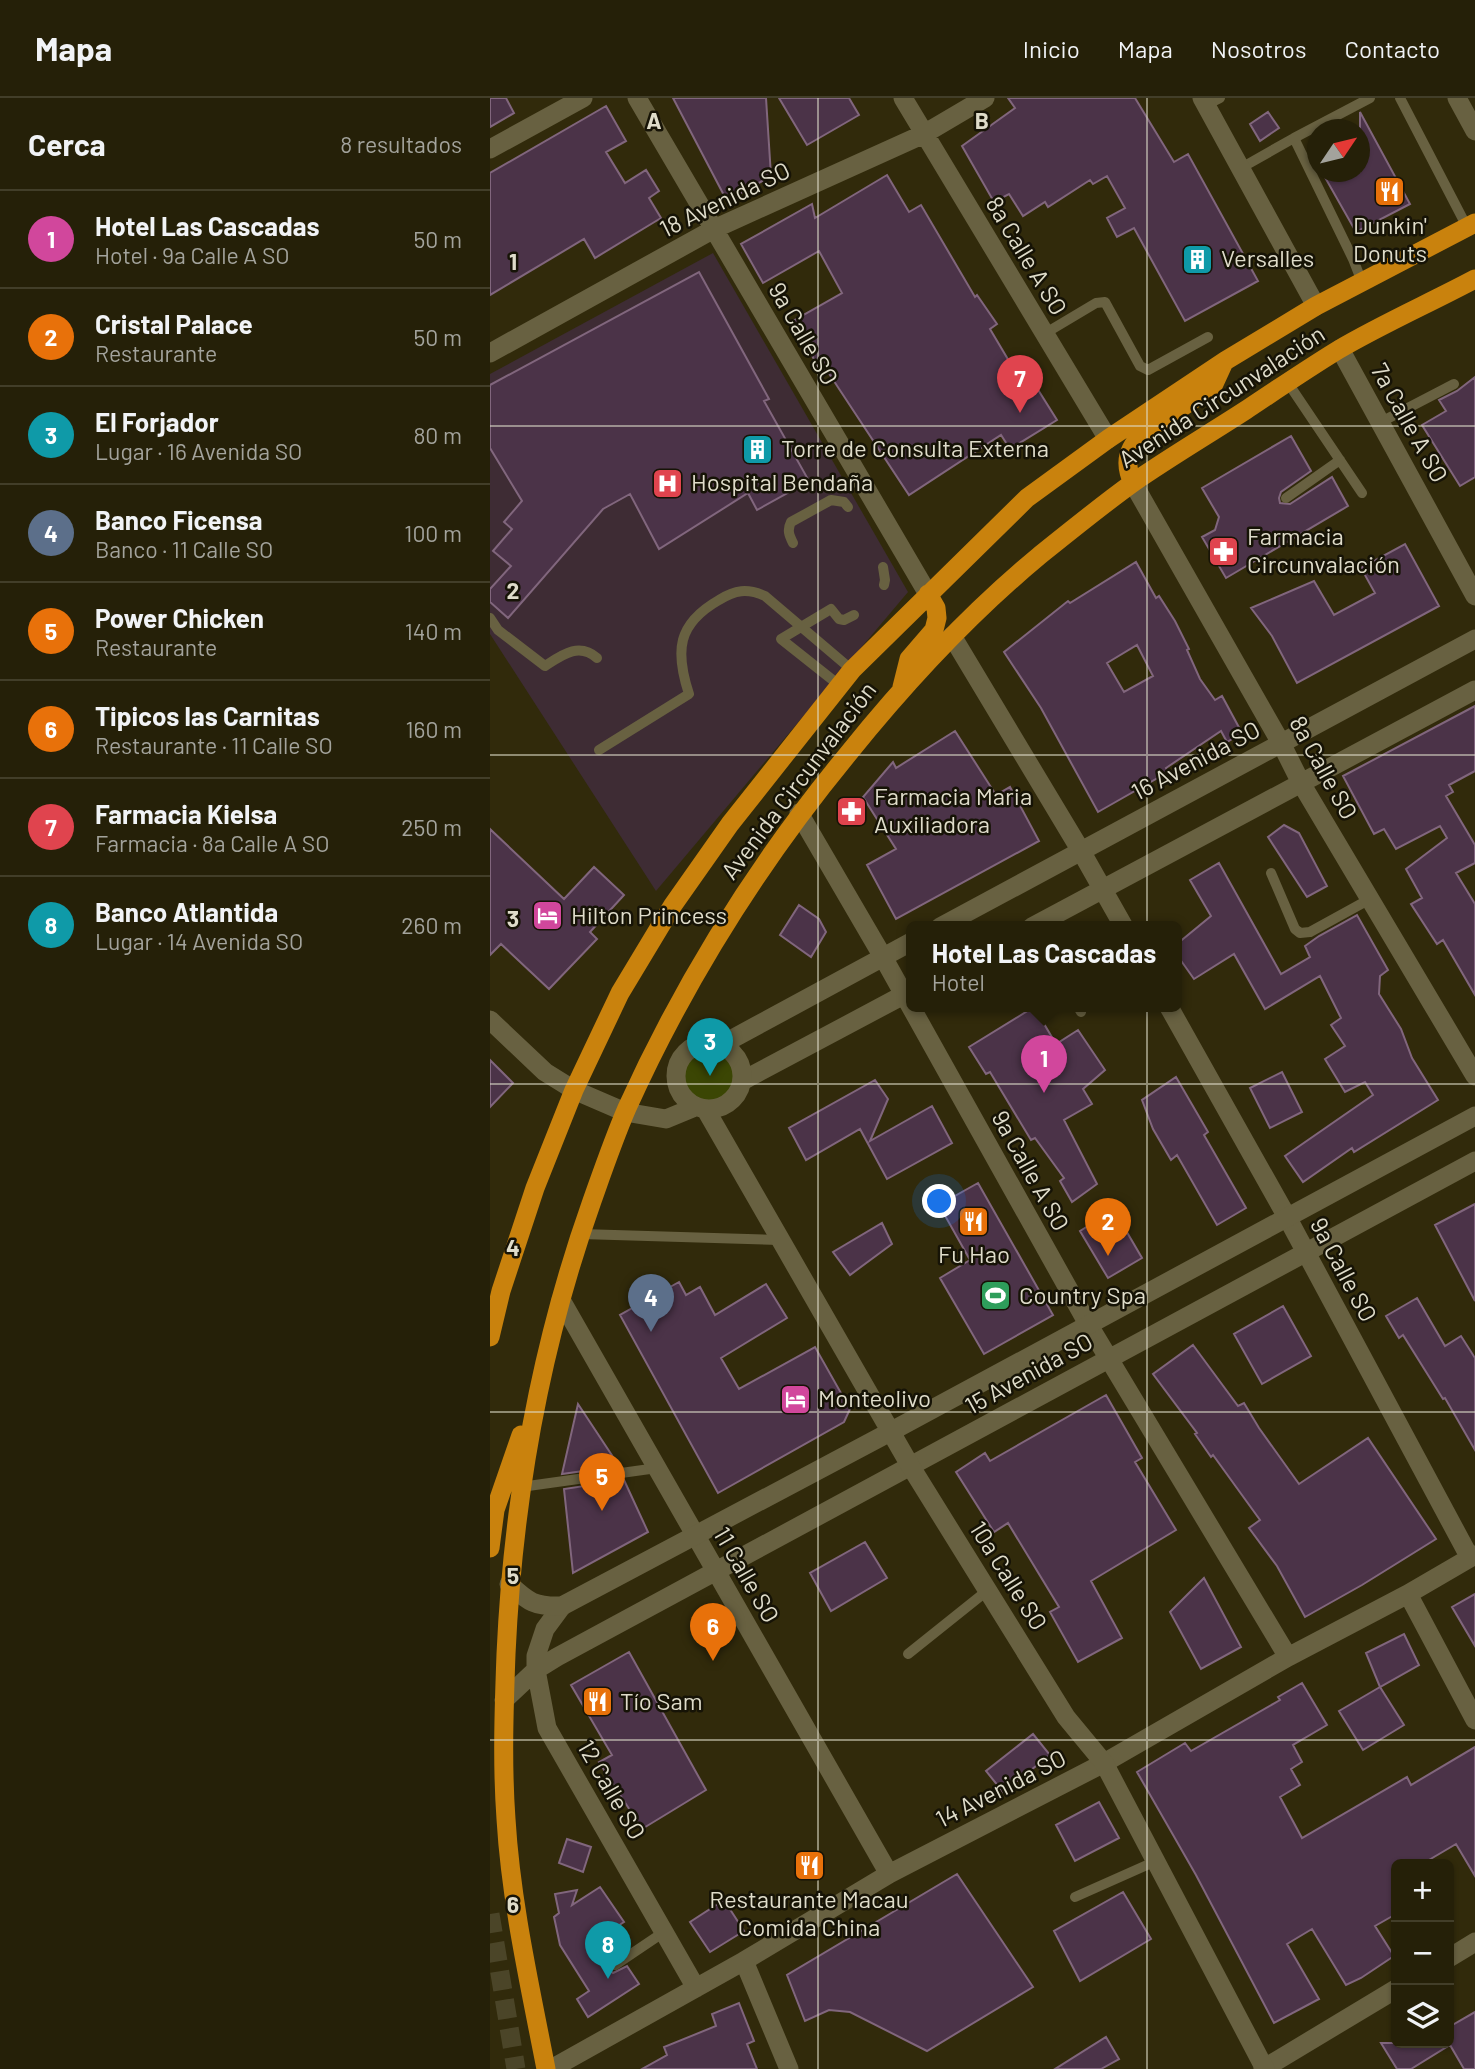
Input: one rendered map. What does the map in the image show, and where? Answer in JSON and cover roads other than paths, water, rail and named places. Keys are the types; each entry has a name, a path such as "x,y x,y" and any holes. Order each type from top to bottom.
{"highway":[{"name":"Avenida Circunvalación","path":"490,1337 501,1291 534,1188 574,1090 620,993 673,905 730,824 845,678 1027,498 1108,439 1225,361 1316,306 1471,225"},
{"name":"Avenida Circunvalación","path":"549,2069 520,1933 506,1819 504,1700 509,1584 521,1487 536,1399 561,1300 580,1234 625,1112 658,1045 736,906 799,813 901,688 952,636 1035,559 1133,483 1340,349 1475,279"},
{"path":"1133,483 1126,463 1133,444 1143,434 1213,386 1225,361"},
{"path":"901,688 909,659 934,630 936,608 928,594"},
{"path":"490,1548 495,1510 536,1399"}],"street":[{"path":"490,149 583,98"},
{"name":"9a Calle SO","path":"637,98 928,594"},
{"name":"8a Calle A SO","path":"903,98 1108,439"},
{"name":"18 Avenida SO","path":"490,353 713,229 924,134 985,98"},
{"path":"1457,98 1475,131"},
{"path":"1209,100 1241,168 1316,306"},
{"name":"7a Calle A SO","path":"1340,349 1475,596"},
{"name":"8a Calle SO","path":"1133,483 1301,783 1475,1076"},
{"path":"952,636 1121,921"},
{"name":"16 Avenida SO","path":"951,921 1475,639"},
{"path":"1042,921 1475,690"},
{"name":"9a Calle A SO","path":"799,813 906,992"},
{"path":"721,1045 906,945"},
{"path":"742,1082 906,994"},
{"name":"9a Calle A SO","path":"917,1012 1088,1324 1288,1657"},
{"name":"9a Calle SO","path":"1173,1012 1473,1556"},
{"path":"490,1020 545,1072 574,1090 625,1112 666,1119 700,1108 725,1106 739,1091 742,1070 738,1059 721,1045 709,1042 688,1049 680,1058 676,1069 678,1091 685,1101 700,1108"},
{"path":"658,1045 668,1054 680,1058"},
{"name":"10a Calle SO","path":"700,1108 911,1467 1066,1717 1104,1763 1264,2069"},
{"name":"15 Avenida SO","path":"562,1606 1475,1116"},
{"name":"15 Avenida SO","path":"504,1700 536,1670 1475,1161"},
{"name":"11 Calle SO","path":"561,1300 889,1874"},
{"name":"14 Avenida SO","path":"549,2069 744,1961 889,1874 1104,1763 1288,1657 1408,1594 1473,1556"},
{"path":"509,1584 526,1600 543,1607 562,1606"},
{"path":"1408,1594 1475,1720"},
{"name":"12 Calle SO","path":"562,1606 552,1617 540,1642 536,1670 547,1728 696,1988"},
{"path":"1454,1955 1475,1942"},
{"path":"744,1961 789,2069"},
{"path":"1264,2069 1391,1992"}],"lane":[{"path":"1241,168 1370,98"},
{"path":"1400,98 1471,225"},
{"path":"1294,138 1353,258 1362,282"},
{"path":"1044,334 1096,303 1105,302 1139,366 1148,370 1208,337"},
{"path":"1288,383 1362,494"},
{"path":"1381,422 1454,384"},
{"path":"1286,498 1340,460"},
{"path":"793,543 788,527 791,522 831,500 844,502 848,507"},
{"path":"883,567 884,585"},
{"path":"599,750 689,694 681,668 682,643 687,626 705,608 732,592 750,590 765,596 800,628 845,678"},
{"path":"845,678 781,639 831,609 839,619 844,620 854,615"},
{"path":"490,618 498,630 545,666 564,653 580,649 597,658"},
{"path":"1271,873 1295,929 1300,933 1310,932 1370,899"},
{"path":"580,1234 780,1240"},
{"path":"521,1487 657,1468"},
{"path":"908,1654 988,1590"},
{"path":"1075,1897 1156,1861"},
{"path":"615,1965 664,1932"}],"tunnel":[{"path":"490,1914 516,2069"}],"place":[{"name":"Dunkin' Donuts","path":"1390,192"},
{"name":"Versalles","path":"1198,259"},
{"name":"Farmacia Kielsa","path":"1020,413"},
{"name":"Torre de Consulta Externa","path":"758,449"},
{"name":"Hospital Bendaña","path":"668,483"},
{"name":"Farmacia Circunvalación","path":"1224,551"},
{"name":"Farmacia Maria Auxiliadora","path":"851,811"},
{"name":"Hilton Princess","path":"548,916"},
{"name":"El Forjador","path":"710,1076"},
{"name":"Hotel Las Cascadas","path":"1044,1093"},
{"name":"Fu Hao","path":"974,1221"},
{"name":"Cristal Palace","path":"1108,1256"},
{"name":"Country Spa","path":"996,1296"},
{"name":"Banco Ficensa","path":"651,1332"},
{"name":"Monteolivo","path":"795,1399"},
{"name":"Power Chicken","path":"602,1511"},
{"name":"Tipicos las Carnitas","path":"713,1661"},
{"name":"Tío Sam","path":"597,1702"},
{"name":"Restaurante Macau Comida China","path":"809,1866"},
{"name":"Banco Atlantida","path":"608,1979"}]}
